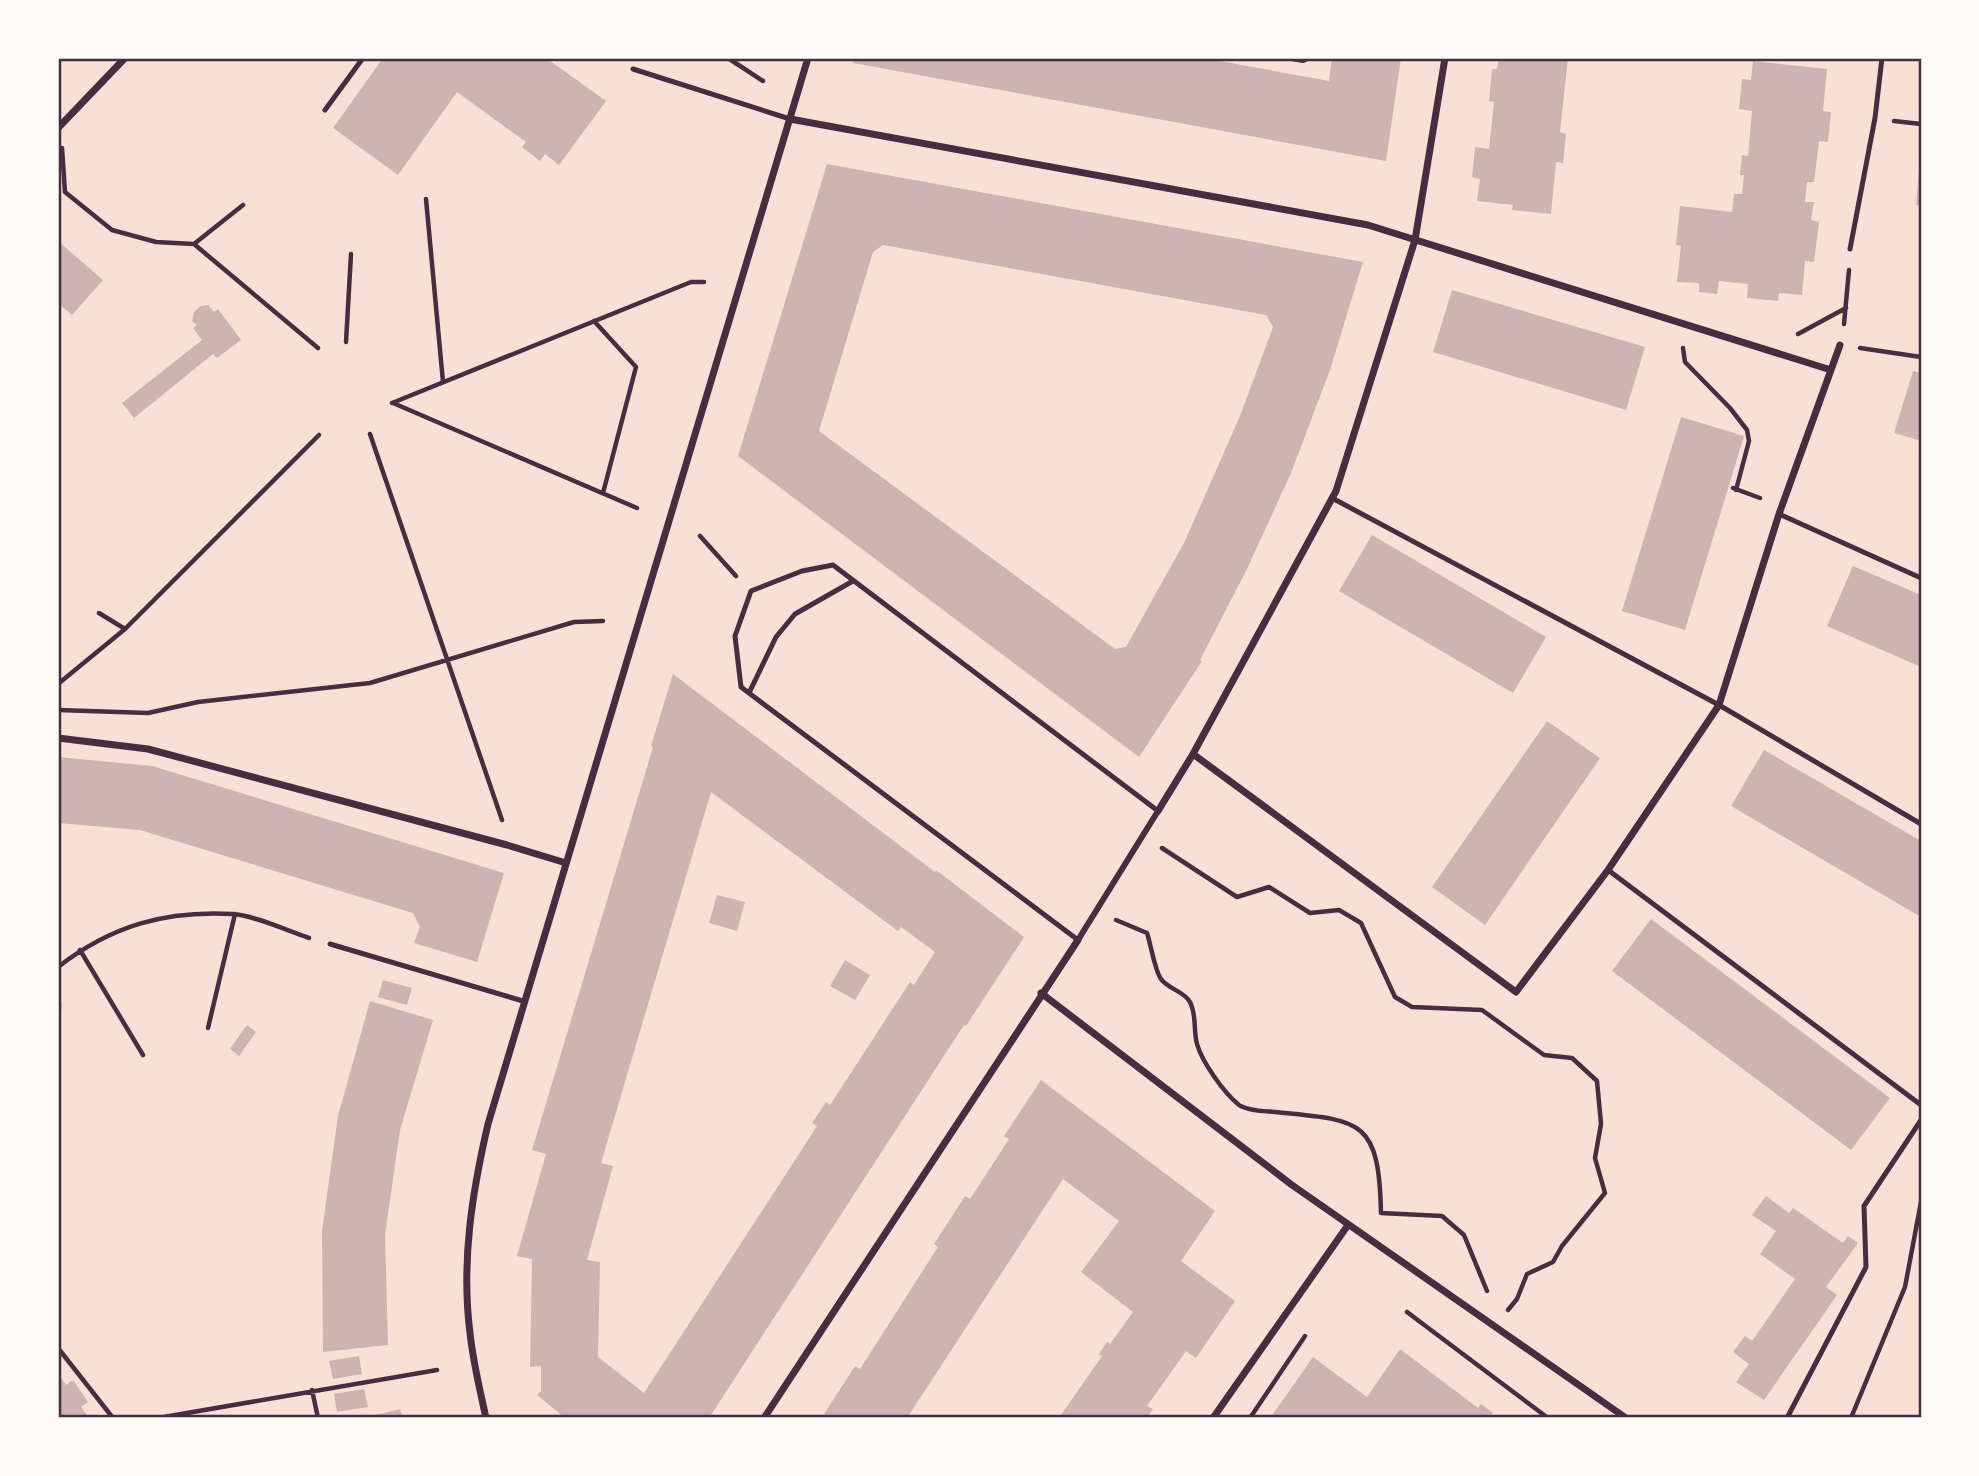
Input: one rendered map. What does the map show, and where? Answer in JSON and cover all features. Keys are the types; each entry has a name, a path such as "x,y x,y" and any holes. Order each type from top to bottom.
{"street":[{"path":"59,127 125,58"},
{"path":"486,1418 470,1334 467,1264 469,1216 488,1124 808,58"},
{"path":"1291,58 1307,58"},
{"path":"764,1418 1077,940 1158,811 1193,754 1332,498 1415,240 1445,58"},
{"path":"790,119 1368,225 1831,370"},
{"path":"1193,754 1516,992 1608,870 1719,705 1779,514 1840,345"},
{"path":"58,738 148,749 566,863"},
{"path":"1041,993 1292,1185 1626,1418"},
{"path":"1213,1418 1348,1225"}],"lane":[{"path":"325,110 363,58"},
{"path":"1850,248 1875,118 1882,58"},
{"path":"633,69 790,119"},
{"path":"1332,498 1719,705 1921,824"},
{"path":"1779,514 1921,579"},
{"path":"1077,940 741,687 735,636 751,591 802,571 832,565 1158,811"},
{"path":"749,693 776,637 795,614 853,581"},
{"path":"1608,870 1921,1105"},
{"path":"330,944 523,1002"},
{"path":"1787,1418 1866,1267 1864,1206 1921,1120"}],"path":[{"path":"728,58 763,81"},
{"path":"59,127 65,192 112,230 156,242 194,244 318,348"},
{"path":"426,199 443,382"},
{"path":"194,244 243,205"},
{"path":"1798,334 1846,307 1850,248"},
{"path":"346,342 351,254"},
{"path":"637,508 392,403 691,282 704,282"},
{"path":"594,321 636,367 603,493"},
{"path":"1840,345 1921,358"},
{"path":"1683,348 1685,362 1730,408 1747,430 1749,442 1735,489 1761,498"},
{"path":"369,434 499,808 507,845"},
{"path":"58,684 124,629 319,435"},
{"path":"700,536 751,591"},
{"path":"99,612 124,629"},
{"path":"58,710 148,713 198,702 370,683 574,622 603,621"},
{"path":"1162,848 1237,897 1269,887 1310,913 1339,910 1361,923 1395,997 1412,1007 1482,1010 1544,1055 1572,1058 1597,1082 1601,1125 1594,1158 1605,1193 1562,1246 1553,1262 1527,1274 1517,1299 1493,1326"},
{"path":"58,967 104,936 136,923 166,917 235,914 330,944"},
{"path":"208,1028 235,914"},
{"path":"1116,920 1147,933 1161,980 1188,998 1195,1012 1197,1044 1219,1085 1241,1106 1260,1111 1334,1118 1357,1128 1369,1138 1380,1172 1381,1213 1442,1216 1464,1235 1489,1296"},
{"path":"80,950 143,1055"},
{"path":"1851,1418 1905,1287 1921,1202"},
{"path":"1497,1304 1506,1311"},
{"path":"1406,1312 1548,1418"},
{"path":"1250,1418 1305,1336"},
{"path":"58,1348 113,1418"},
{"path":"158,1418 438,1370"},
{"path":"312,1391 318,1418"}],"building":[{"path":"383,58 546,58 606,101 559,165 545,154 540,161 522,147 526,142 457,92 398,175 333,128"},
{"path":"854,58 1204,58 1329,81 1332,58 1401,58 1386,161 853,63"},
{"path":"1499,58 1568,58 1560,132 1566,134 1563,163 1556,162 1551,214 1512,210 1513,205 1477,201 1480,179 1472,177 1475,147 1489,149 1494,102 1489,101 1492,69 1497,69"},
{"path":"1753,61 1827,69 1823,111 1831,112 1828,142 1819,141 1814,182 1807,182 1805,202 1814,202 1811,220 1819,222 1814,262 1805,261 1802,295 1779,293 1778,301 1747,298 1748,284 1719,281 1717,294 1699,292 1699,283 1677,282 1681,246 1676,245 1680,206 1732,212 1734,194 1742,194 1742,155 1748,156 1752,111 1739,109 1742,79 1751,80"},
{"path":"827,164 1363,262 1330,370 1291,473 1246,571 1200,660 1202,661 1139,757 738,456","holes":["883,245 1266,315 1273,327 1240,416 1184,543 1126,647 1115,649 819,431 873,252"]},
{"path":"1921,171 1921,206 1916,205"},
{"path":"58,241 103,280 72,315 58,303"},
{"path":"1452,290 1645,347 1626,410 1433,352"},
{"path":"208,305 214,312 218,309 241,340 217,358 213,354 134,418 122,403 202,340 193,328 197,325 192,321 194,312 201,306"},
{"path":"1913,371 1921,373 1921,441 1894,433"},
{"path":"1681,417 1744,436 1685,630 1622,611"},
{"path":"1372,535 1546,637 1513,693 1339,591"},
{"path":"1853,566 1921,595 1921,667 1827,626"},
{"path":"673,674 1024,937 709,1418 565,1418 537,1395 541,1391 541,1366 530,1367 532,1259 517,1256 546,1154 532,1150 653,747 651,746","holes":["711,792 898,931 901,927 935,952 914,985 910,982 830,1105 826,1102 812,1123 817,1126 644,1393 598,1357 600,1262 587,1260 613,1166 601,1163"]},
{"path":"1547,721 1600,758 1485,925 1432,887"},
{"path":"1764,750 1921,841 1921,917 1731,806"},
{"path":"58,757 152,766 504,873 477,962 414,943 420,927 413,913 140,830 58,823"},
{"path":"717,895 745,902 737,931 709,923"},
{"path":"1651,919 1890,1098 1851,1150 1612,971"},
{"path":"845,960 870,975 855,1000 830,986"},
{"path":"383,980 412,988 407,1005 378,997"},
{"path":"370,1001 433,1020 400,1130 385,1235 388,1345 323,1352 322,1231 338,1116"},
{"path":"58,1003 62,1003 60,1025 58,1025"},
{"path":"247,1025 256,1032 239,1056 230,1049"},
{"path":"1041,1080 1215,1211 1181,1261 1235,1301 1196,1358 1186,1351 1147,1406 1153,1409 1146,1418 1059,1418 1102,1356 1099,1354 1107,1342 1110,1344 1133,1312 1081,1272 1119,1221 1063,1179 907,1418 828,1418 824,1414 855,1366 860,1369 938,1247 934,1244 965,1196 970,1199 1009,1139 1004,1136"},
{"path":"1766,1196 1789,1213 1793,1208 1843,1243 1848,1236 1858,1243 1826,1287 1837,1295 1764,1400 1736,1382 1749,1364 1733,1352 1745,1336 1752,1341 1795,1279 1760,1254 1776,1231 1752,1215"},
{"path":"1400,1349 1478,1408 1481,1404 1493,1413 1490,1417 1492,1418 1278,1418 1273,1414 1313,1357 1367,1397"},
{"path":"359,1356 362,1374 333,1379 329,1361"},
{"path":"58,1373 66,1385 73,1380 88,1402 81,1407 89,1418 58,1418"},
{"path":"364,1389 368,1407 337,1412 334,1394"},
{"path":"400,1409 403,1418 367,1418 367,1417"}]}
